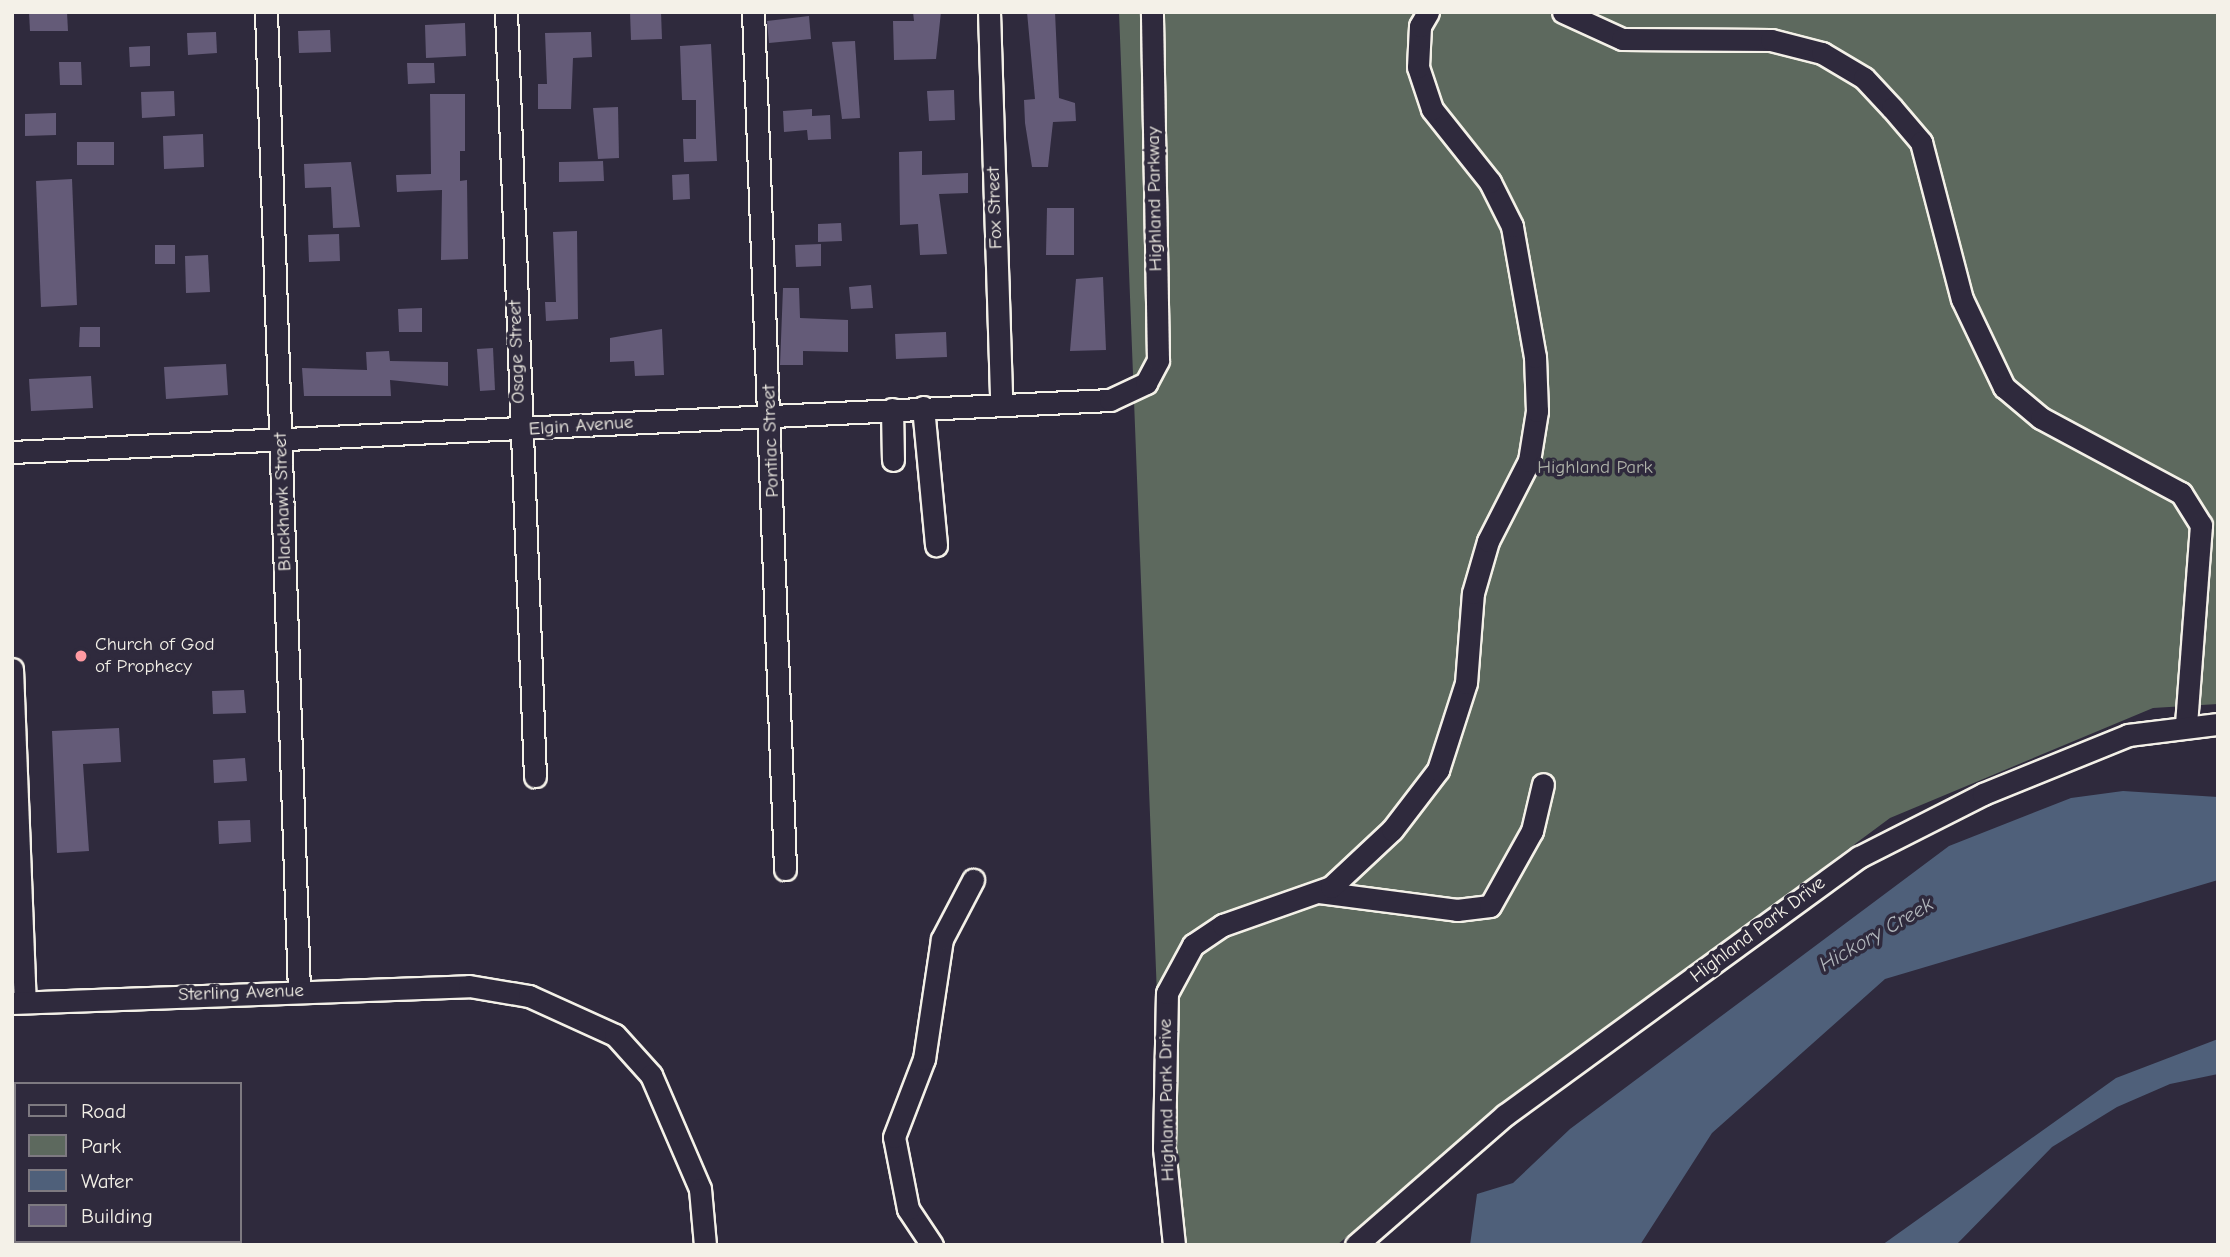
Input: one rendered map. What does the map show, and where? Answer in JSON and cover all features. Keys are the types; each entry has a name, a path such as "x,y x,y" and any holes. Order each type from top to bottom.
{"street":[{"name":"Blackhawk Street","path":"266,12 299,991"},
{"name":"Osage Street","path":"506,12 535,776"},
{"name":"Pontiac Street","path":"753,12 785,869"},
{"name":"Fox Street","path":"989,12 1001,404"},
{"name":"Highland Parkway","path":"1146,383 1158,360 1152,12"},
{"name":"Highland Park Drive","path":"1174,1245 1164,1148 1167,993 1193,945 1223,925 1318,892 1392,830 1438,770 1466,682 1474,593 1488,541 1529,461 1537,411 1527,300 1512,226 1490,182 1432,109 1418,67 1420,26 1428,12"},
{"path":"1563,12 1622,39 1771,40 1822,53 1864,78 1892,108 1921,142 1962,299 2004,387 2041,418 2092,440 2181,493 2200,525 2186,725"},
{"name":"Elgin Avenue","path":"12,452 1110,400 1146,383"},
{"path":"923,407 926,495 936,545"},
{"path":"892,409 893,460"},
{"path":"12,669 19,1002"},
{"name":"Highland Park Drive","path":"1356,1245 1505,1115 1859,857 1983,794 2128,735 2186,725 2218,724"},
{"path":"1318,892 1457,911 1490,906 1532,831 1543,784"},
{"path":"932,1245 908,1209 894,1137 924,1059 942,939 973,880"},
{"name":"Sterling Avenue","path":"19,1002 469,986 529,996 615,1035 651,1075 680,1133 700,1189 705,1245"}],"green space":[{"name":"Highland Park","path":"1119,12 2218,12 2218,704 2153,708 1890,818 1497,1109 1337,1245 1187,1245 1157,996"}],"water":[{"name":"Hickory Creek","path":"2123,791 2218,797 2218,880 1885,979 1712,1133 1640,1245 1470,1245 1477,1194 1513,1183 1570,1129 1949,846 2071,798"},
{"path":"2218,1039 2218,1074 2170,1084 2117,1107 2052,1147 1956,1245 1882,1245 2116,1078"}],"building":[{"path":"29,12 67,12 68,31 30,31"},
{"path":"630,12 661,12 662,39 631,40"},
{"path":"913,12 941,12 936,59 894,60 893,21 914,21"},
{"path":"1027,12 1055,12 1059,98 1075,103 1076,121 1053,122 1048,167 1032,167 1025,123 1024,100 1035,99"},
{"path":"809,16 811,39 769,43 767,21"},
{"path":"465,23 466,56 426,58 425,25"},
{"path":"330,30 331,52 299,53 298,31"},
{"path":"216,32 217,53 188,55 187,33"},
{"path":"591,32 592,57 573,58 571,109 538,109 538,84 547,84 545,33"},
{"path":"855,41 860,118 842,119 832,42"},
{"path":"711,44 717,161 684,162 683,139 696,139 696,100 682,100 680,46"},
{"path":"150,46 150,66 130,67 129,47"},
{"path":"59,62 81,62 82,85 60,85"},
{"path":"407,63 434,63 435,83 408,84"},
{"path":"954,90 955,120 929,121 927,91"},
{"path":"174,91 175,116 142,118 141,92"},
{"path":"430,94 465,94 465,151 460,151 460,181 467,180 468,259 441,260 442,190 397,192 396,175 431,174"},
{"path":"618,107 619,158 598,159 593,108"},
{"path":"812,109 812,116 830,115 831,139 808,140 807,130 784,132 783,111"},
{"path":"56,113 56,135 25,136 25,114"},
{"path":"203,134 204,167 164,169 163,136"},
{"path":"77,142 114,142 114,165 77,165"},
{"path":"922,151 922,175 968,173 968,193 939,194 947,254 920,255 918,224 900,225 899,152"},
{"path":"603,161 604,181 559,182 559,162"},
{"path":"351,162 360,227 333,228 331,187 305,188 304,164"},
{"path":"689,174 690,199 673,200 672,175"},
{"path":"72,179 77,305 41,307 36,181"},
{"path":"1047,208 1074,208 1074,255 1046,255"},
{"path":"841,223 842,241 818,242 818,224"},
{"path":"577,231 578,319 546,321 545,302 556,302 553,232"},
{"path":"339,234 340,261 309,262 308,235"},
{"path":"821,244 821,266 796,267 795,245"},
{"path":"155,245 175,245 175,264 155,264"},
{"path":"208,255 210,292 186,293 185,256"},
{"path":"1103,277 1106,350 1070,351 1076,279"},
{"path":"871,285 873,308 851,309 849,287"},
{"path":"783,288 799,288 800,318 848,320 848,352 803,351 803,365 780,365"},
{"path":"422,308 422,332 399,332 398,309"},
{"path":"80,327 100,327 100,347 79,347"},
{"path":"662,329 664,375 635,376 634,361 610,362 610,338"},
{"path":"946,332 947,357 896,359 895,334"},
{"path":"493,348 495,390 480,391 477,349"},
{"path":"389,351 390,361 448,362 448,386 390,380 391,396 304,396 302,368 367,370 366,352"},
{"path":"226,364 228,395 166,399 164,367"},
{"path":"91,376 93,408 31,411 29,379"},
{"path":"244,690 246,713 213,714 212,691"},
{"path":"119,728 121,762 83,764 89,851 57,853 52,731"},
{"path":"245,758 247,781 214,783 213,760"},
{"path":"250,820 251,842 219,844 218,821"}],"place":[{"name":"Church of God of Prophecy","path":"81,656"}]}
